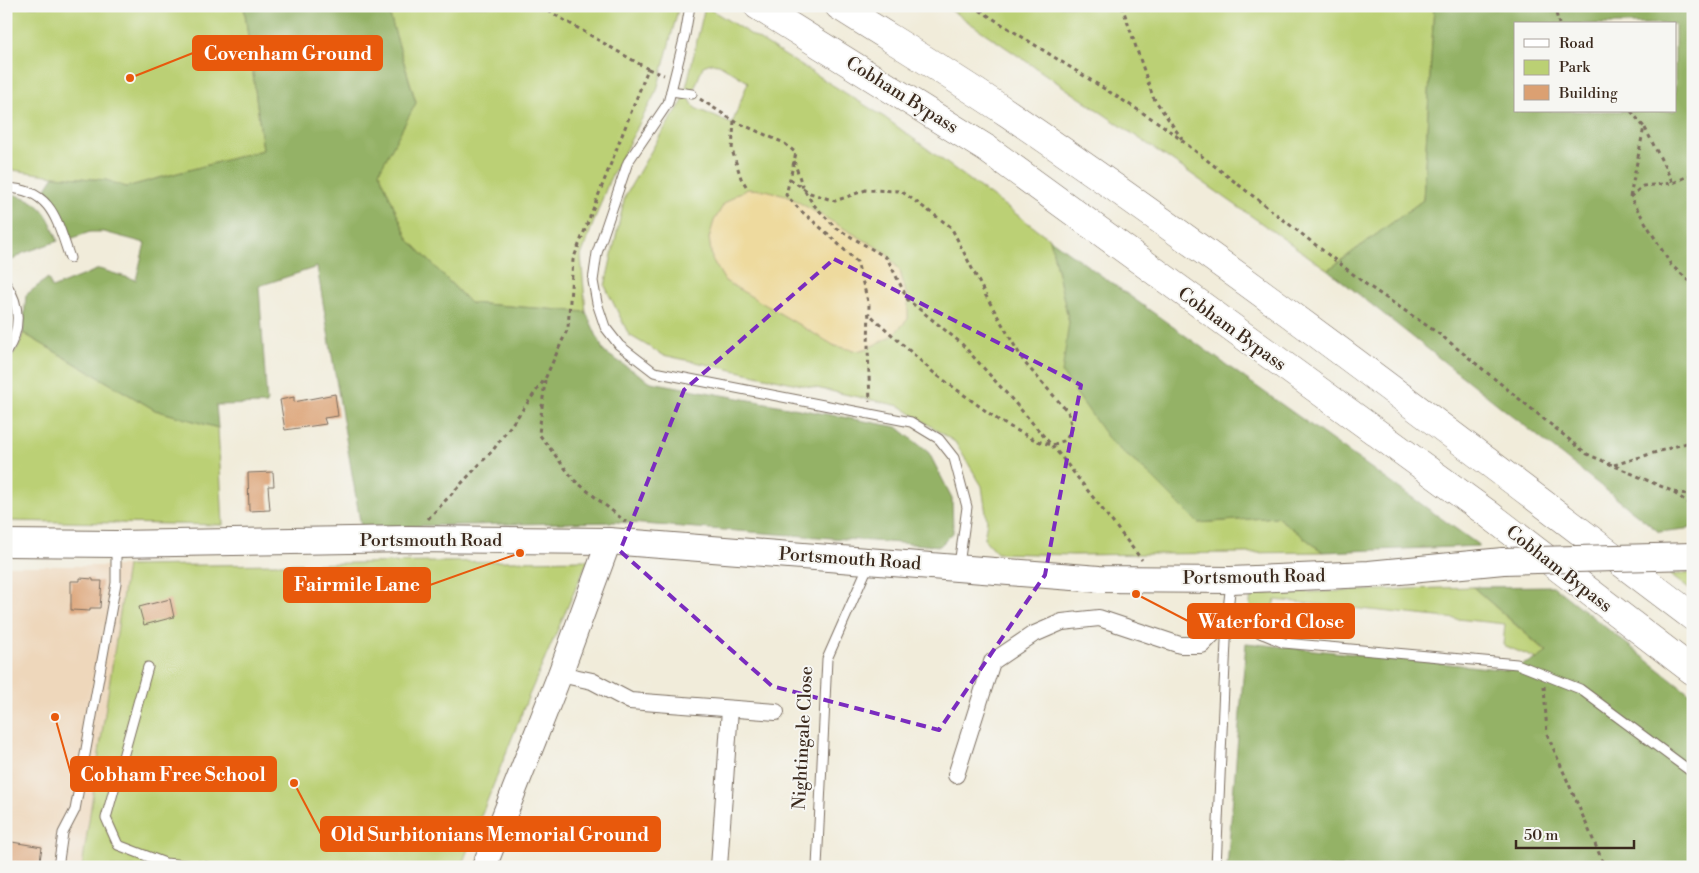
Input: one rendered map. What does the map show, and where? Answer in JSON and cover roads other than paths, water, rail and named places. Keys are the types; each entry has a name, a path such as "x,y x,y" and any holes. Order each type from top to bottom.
{"highway":[{"name":"Cobham Bypass","path":"758,6 987,149 1487,513 1693,672"},
{"path":"839,6 1007,113 1226,268 1468,446 1693,617"}],"main road":[{"name":"Portsmouth Road","path":"6,543 116,544 409,539 609,541 1099,579 1231,580 1369,574 1504,561 1693,556"}],"street":[{"path":"484,867 560,674 609,541"},
{"path":"956,775 992,662 1032,635 1062,622 1099,618 1180,645 1202,645 1227,619"},
{"name":"Nightingale Close","path":"560,674 592,681 630,701 776,712"},
{"path":"719,867 730,709"}],"lane":[{"path":"690,6 685,35 668,103 628,162 597,253 593,281 597,303 605,327 619,345 654,372 911,422 939,440 954,458 968,507 958,568"},
{"path":"671,91 692,94"},
{"path":"6,188 27,190 35,194 48,206 54,214 70,258"},
{"path":"6,284 16,306 18,320 14,341 6,352"},
{"path":"58,867 63,833 76,810 116,582 116,544"},
{"name":"Nightingale Close","path":"817,867 827,659 870,561"},
{"path":"1216,867 1227,619 1231,580"},
{"path":"1262,634 1278,617"},
{"path":"1227,619 1284,643 1517,664 1580,690 1693,773"},
{"path":"148,667 106,818 118,845 164,863 208,867"}],"place":[{"name":"Covenham Ground","path":"130,78"},
{"name":"Fairmile Lane","path":"520,553"},
{"name":"Waterford Close","path":"1136,594"},
{"name":"Cobham Free School","path":"55,717"},
{"name":"Old Surbitonians Memorial Ground","path":"294,783"}]}
